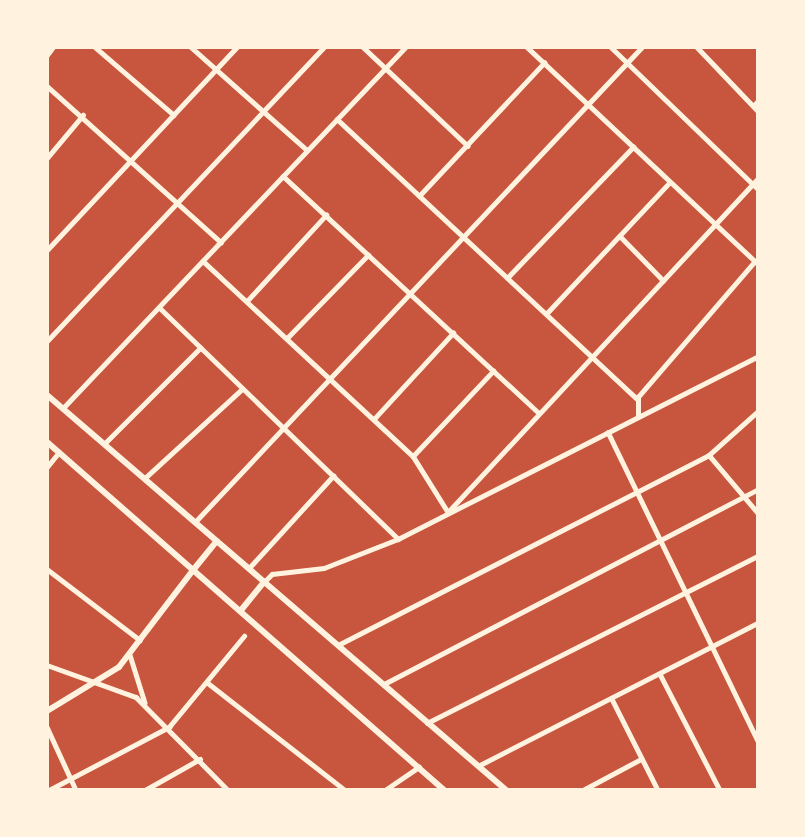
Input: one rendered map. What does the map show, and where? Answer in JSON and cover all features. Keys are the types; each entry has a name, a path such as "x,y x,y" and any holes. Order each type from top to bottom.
{"main road":[{"path":"47,395 506,790"},
{"path":"47,442 242,610 444,790"},
{"path":"47,711 97,680 129,654 217,541"},
{"path":"242,610 264,582"}],"street":[{"path":"47,55 53,47"},
{"path":"95,47 174,115"},
{"path":"191,47 307,150"},
{"path":"47,250 237,47"},
{"path":"47,341 324,47"},
{"path":"363,47 468,146"},
{"path":"63,408 405,47"},
{"path":"527,47 668,183 757,262 637,399"},
{"path":"611,47 758,189"},
{"path":"195,522 642,47"},
{"path":"697,47 755,109 758,101"},
{"path":"419,196 544,62"},
{"path":"47,86 179,198 221,242"},
{"path":"47,158 83,116"},
{"path":"337,119 637,399 638,416"},
{"path":"507,278 632,147"},
{"path":"283,176 538,412"},
{"path":"448,512 758,178"},
{"path":"546,314 668,183"},
{"path":"247,301 326,215"},
{"path":"620,236 663,280"},
{"path":"287,338 369,255"},
{"path":"203,261 414,456 448,512"},
{"path":"160,308 398,539"},
{"path":"374,419 453,333"},
{"path":"104,444 201,348"},
{"path":"264,582 272,574 324,568 398,539 758,356"},
{"path":"414,456 493,371"},
{"path":"145,478 243,389"},
{"path":"338,645 709,455 758,411"},
{"path":"608,432 758,741"},
{"path":"47,467 59,452"},
{"path":"709,455 745,501 758,513"},
{"path":"249,568 333,476"},
{"path":"384,684 745,501 758,489"},
{"path":"427,723 758,556"},
{"path":"49,573 140,640"},
{"path":"477,766 758,623"},
{"path":"49,790 169,727 208,683 243,636"},
{"path":"129,654 147,707"},
{"path":"47,665 97,680 147,707 228,790"},
{"path":"660,674 720,790"},
{"path":"208,683 345,790"},
{"path":"612,699 658,790"},
{"path":"47,727 76,790"},
{"path":"145,790 200,759"},
{"path":"583,790 641,759"},
{"path":"385,790 419,767"}]}
